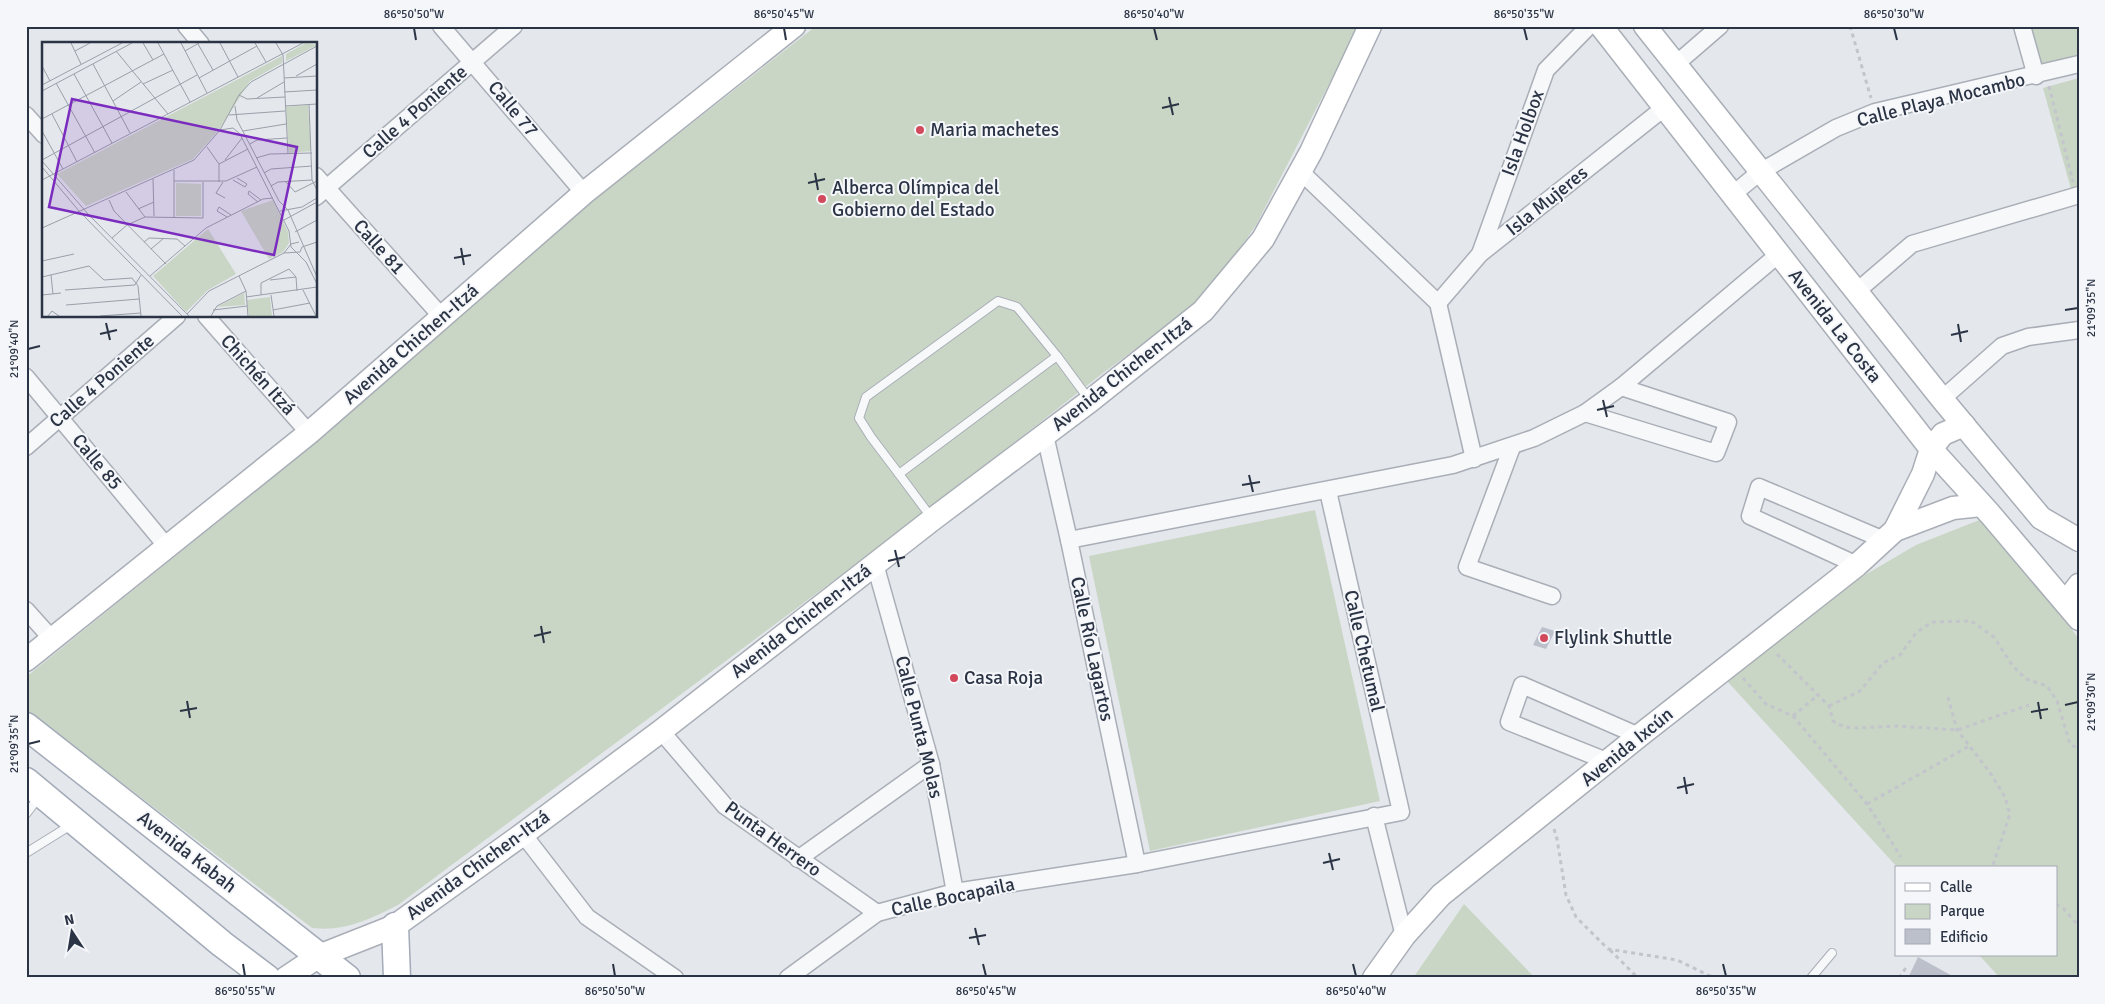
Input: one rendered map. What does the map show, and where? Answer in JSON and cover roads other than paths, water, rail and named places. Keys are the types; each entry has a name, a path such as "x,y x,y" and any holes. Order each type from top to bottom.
{"main road":[{"name":"Avenida Chichen-Itzá","path":"26,660 309,433 584,193 794,26"},
{"name":"Avenida Chichen-Itzá","path":"286,978 320,956 395,926 522,834 660,731 933,519 1090,401 1203,311 1263,239 1300,171 1370,26"},
{"name":"Avenida La Costa","path":"1601,26 1931,449 1981,505 2075,602"},
{"name":"Avenida La Costa","path":"1645,26 1942,399 2041,518 2079,540"},
{"path":"1931,449 1942,434 1964,425"},
{"name":"Avenida Ixcún","path":"1374,978 1404,936 1441,895 1857,565 1890,535 1924,474 1931,449"},
{"name":"Avenida Ixcún","path":"1890,535 1953,508 1981,505"},
{"name":"Avenida Kabah","path":"26,726 347,978"},
{"path":"34,787 222,944 267,978"},
{"path":"395,926 398,978"}],"street":[{"path":"186,26 199,42"},
{"name":"Calle 77","path":"441,26 584,193"},
{"name":"Calle 4 Poniente","path":"320,187 473,62 514,26"},
{"name":"Isla Holbox","path":"1480,254 1546,70 1589,26"},
{"path":"1676,64 1720,26"},
{"path":"2022,26 2041,74"},
{"name":"Calle Playa Mocambo","path":"1732,195 1760,172 1836,128 1875,112 2079,64"},
{"name":"Isla Mujeres","path":"1438,303 1480,254 1664,108"},
{"path":"26,115 42,133"},
{"path":"1300,171 1438,303 1474,459"},
{"name":"Calle 81","path":"320,187 442,318"},
{"path":"1856,292 1912,244 2078,195"},
{"path":"1069,540 1453,465 1512,447 1585,413 1621,387 1778,254"},
{"name":"Calle 4 Poniente","path":"26,447 175,318"},
{"name":"Chichén Itzá","path":"208,318 309,433"},
{"path":"1942,399 2002,346 2028,337 2076,335"},
{"name":"Calle 85","path":"26,377 168,548"},
{"path":"1585,413 1716,454 1728,422 1621,387"},
{"name":"Calle Río Lagartos","path":"1045,435 1137,864"},
{"path":"1512,447 1467,568 1552,596"},
{"path":"1857,565 1750,516 1759,487 1890,535"},
{"name":"Calle Chetumal","path":"1328,490 1401,812"},
{"name":"Calle Punta Molas","path":"875,564 931,764 955,892"},
{"path":"26,610 52,639"},
{"path":"1608,762 1509,722 1522,685 1640,736"},
{"name":"Punta Herrero","path":"660,731 725,806 877,913"},
{"path":"798,859 931,764"},
{"name":"Calle Bocapaila","path":"788,978 877,913 955,892 1137,864 1401,812"},
{"path":"1374,816 1404,936"},
{"path":"522,834 586,917 675,978"}],"lane":[{"path":"933,519 871,437 859,418 866,397 998,301 1018,307 1090,401"},
{"path":"899,474 1057,356"},
{"path":"26,814 34,787"},
{"path":"26,853 76,822"},
{"path":"1811,978 1832,953"}],"place":[{"name":"Maria machetes","path":"920,130"},
{"name":"Alberca Olímpica del Gobierno del Estado","path":"822,199"},
{"name":"Flylink Shuttle","path":"1544,638"},
{"name":"Casa Roja","path":"954,678"}]}
